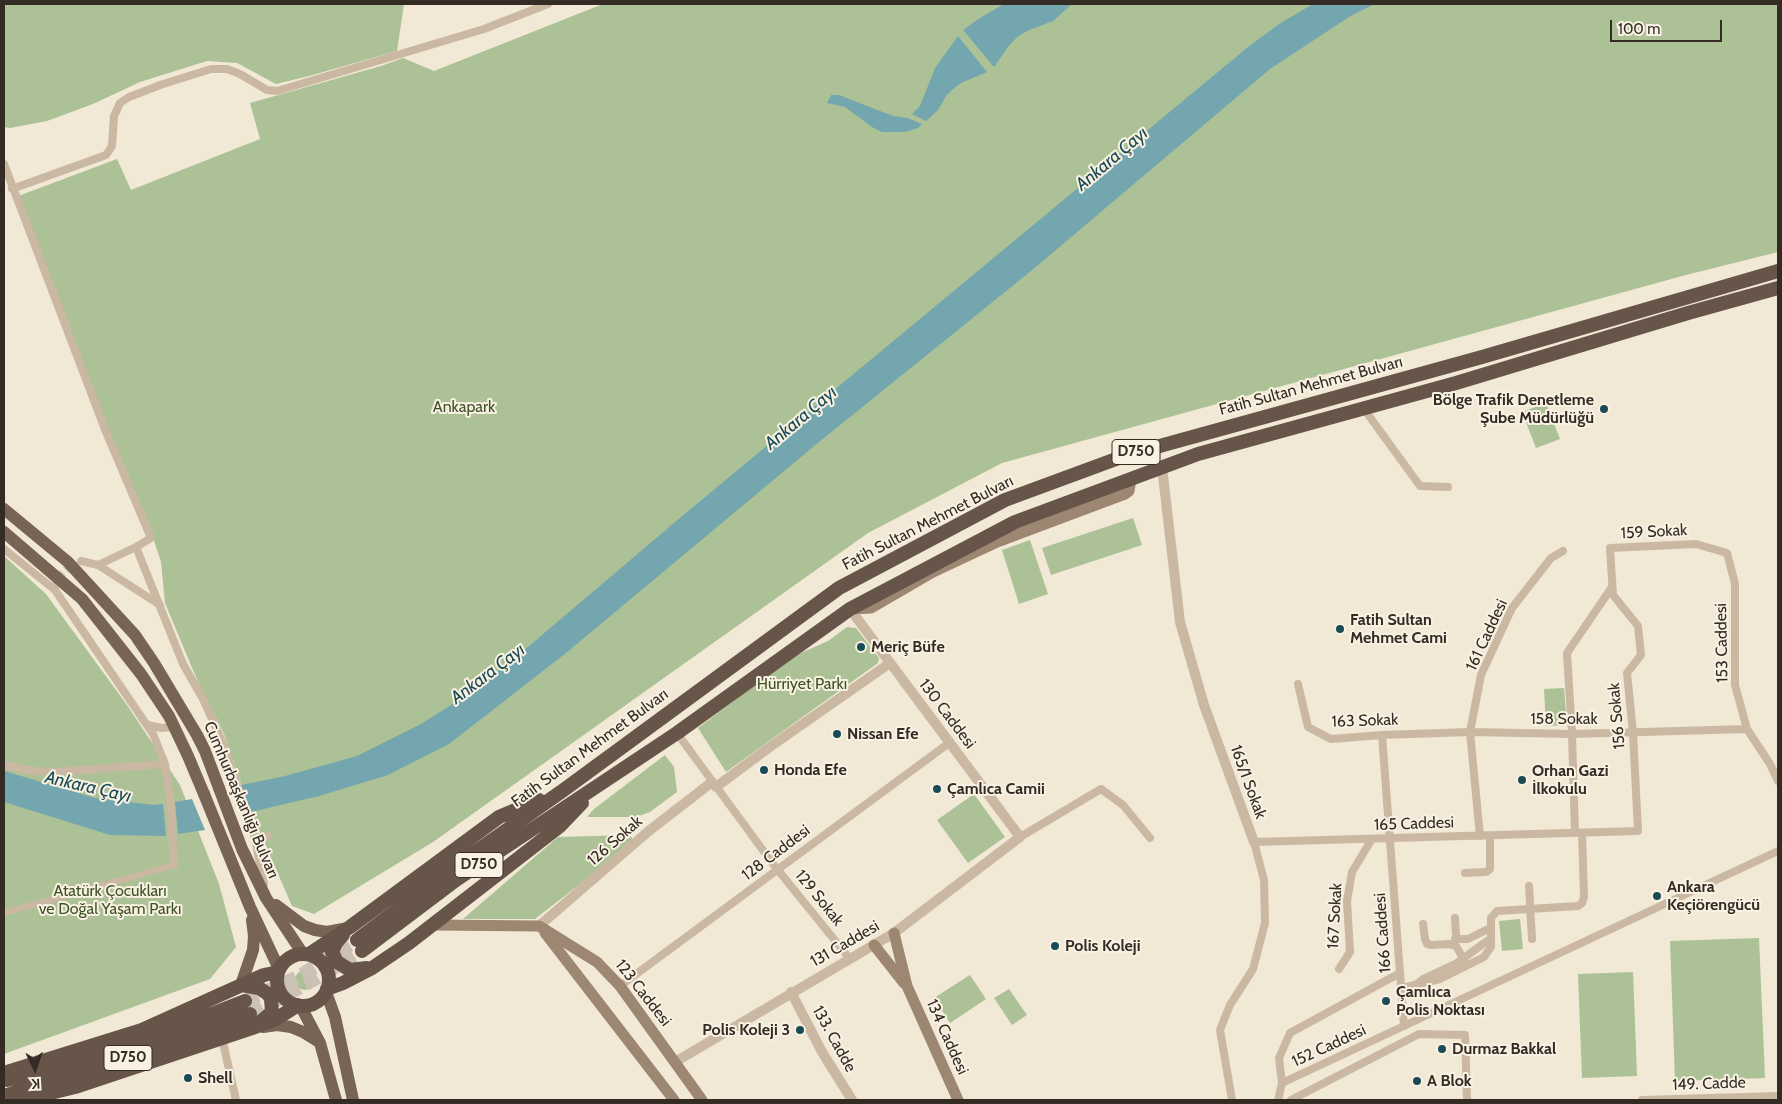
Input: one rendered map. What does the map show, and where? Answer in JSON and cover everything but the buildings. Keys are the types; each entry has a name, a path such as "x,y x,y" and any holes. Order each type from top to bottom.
{"highway":[{"path":"1753,278 1778,267"},
{"name":"Fatih Sultan Mehmet Bulvarı","path":"1778,271 1482,357 1128,455 1005,500 839,588 565,789 447,872 360,946 677,732 850,609 1015,522 1198,454 1456,383 1778,288"},
{"path":"1688,314 1778,297"},
{"path":"250,1014 276,1018 299,1005 314,1004 327,990 372,968 434,925 560,826 601,784"},
{"path":"299,1005 284,998 279,991 277,984 278,970 284,961 291,956 306,954 350,927 500,817 565,789"},
{"path":"350,927 336,943 332,952 337,962 350,970 372,968"},
{"path":"306,954 316,957 327,969 329,977 327,990"},
{"path":"4,1073 142,1030 278,970"},
{"path":"22,1100 75,1087 222,1038 250,1014 272,1012 271,999 268,994 259,988 241,986"},
{"name":"D750","path":"4,1081 64,1067 146,1040 250,1014"},
{"name":"D750","path":"4,1096 151,1050 250,1014"}],"main road":[{"name":"Cumhurbaşkanlığı Bulvarı","path":"4,509 68,562 135,636 154,663 205,751 232,825 267,898 306,954"},
{"name":"Cumhurbaşkanlığı Bulvarı","path":"4,532 82,599 141,674 174,727 188,756 278,970"},
{"path":"267,898 289,916 315,930 327,932 350,927"},
{"path":"241,986 253,950 254,936 250,907"},
{"path":"434,925 539,926 674,1100"},
{"name":"123 Caddesi","path":"539,926 597,962 620,986 702,1100"},
{"name":"134 Caddesi","path":"894,932 907,986 958,1100"},
{"name":"134 Caddesi","path":"874,945 907,986"},
{"path":"327,990 335,1017 353,1100"},
{"path":"299,1005 320,1043 336,1100"},
{"path":"250,1014 277,1026 291,1027 320,1043"}],"street":[{"path":"12,189 106,155 112,146 114,116 120,103 129,97 163,84 211,68 227,69 240,74 267,90 277,91 484,29 548,4"},
{"path":"4,164 106,432 151,538 98,565"},
{"path":"1364,408 1420,486 1448,487"},
{"name":"165/1 Sokak","path":"1162,467 1180,622 1204,705 1254,842 1264,880 1265,923 1253,969 1230,1005 1220,1030 1232,1100"},
{"name":"159 Sokak","path":"1610,548 1696,544 1727,553 1735,584"},
{"path":"136,547 184,664 203,699 225,748 256,847 267,898"},
{"name":"156 Sokak","path":"1578,833 1638,831 1633,732 1627,673 1642,655 1638,626 1613,594 1610,548"},
{"path":"4,549 54,590 148,725 165,764 170,796 174,865 4,913"},
{"name":"161 Caddesi","path":"1480,836 1470,732 1481,675 1512,608 1551,558 1563,551"},
{"path":"81,561 98,565 160,605"},
{"name":"153 Caddesi","path":"1735,584 1735,685 1747,729 1770,764 1778,781"},
{"path":"1402,988 1440,979 1468,967 1487,955 1491,947 1491,918 1497,911 1578,906 1582,904 1584,897 1578,833 1567,653 1612,586"},
{"name":"130 Caddesi","path":"850,609 1020,837"},
{"name":"126 Sokak","path":"539,926 650,830 890,663"},
{"name":"163 Sokak","path":"1298,684 1308,727 1331,739 1382,734 1470,732"},
{"path":"148,725 161,728 174,727"},
{"name":"158 Sokak","path":"1470,732 1572,734 1747,729"},
{"name":"129 Sokak","path":"677,732 714,785 777,868 850,959"},
{"name":"166 Caddesi","path":"1382,734 1404,1026"},
{"name":"128 Caddesi","path":"620,986 949,742"},
{"path":"4,765 33,771 55,772 165,764"},
{"path":"1020,837 1101,789 1123,805 1150,838"},
{"name":"165 Caddesi","path":"1254,842 1578,833"},
{"path":"256,847 258,836 268,836"},
{"path":"1465,873 1486,872 1490,869 1490,836"},
{"name":"131 Caddesi","path":"674,1062 894,932 1020,837"},
{"name":"167 Sokak","path":"1339,968 1350,952 1347,901 1352,872 1372,839"},
{"name":"152 Caddesi","path":"1278,1100 1282,1083 1778,851"},
{"path":"1529,886 1532,939"},
{"path":"1455,918 1454,942 1468,967"},
{"path":"1424,924 1425,939 1429,945 1468,939 1490,928"},
{"path":"1416,984 1423,978 1464,959 1491,940"},
{"path":"1282,1083 1279,1058 1290,1033 1400,974"},
{"name":"133. Cadde","path":"791,992 822,1052 852,1100"},
{"path":"1291,1100 1419,1034 1465,1035 1466,1100"},
{"path":"222,1038 236,1100"},
{"name":"149. Cadde","path":"1642,1100 1778,1096"}],"green space":[{"path":"4,4 404,4 397,51 276,84 237,63 207,61 140,82 93,104 47,121 10,128 4,127"},
{"name":"Ankapark","path":"603,4 1778,4 1778,252 1686,275 1002,463 868,533 433,842 314,914 292,906 251,812 224,734 198,682 165,603 161,562 147,519 57,311 13,198 117,159 131,190 260,139 250,103 403,58 434,71"},
{"path":"1546,403 1560,439 1536,448 1522,412"},
{"path":"1133,518 1142,545 1051,575 1042,548"},
{"path":"1030,540 1048,594 1019,604 1002,550"},
{"name":"Atatürk Çocukları ve Doğal Yaşam Parkı","path":"4,556 46,594 127,705 180,785 219,884 236,947 210,979 4,1054"},
{"name":"Hürriyet Parkı","path":"847,627 856,628 879,658 878,663 726,772 698,728 792,657 828,641"},
{"path":"1564,688 1567,725 1546,726 1544,689"},
{"path":"665,755 674,767 677,792 650,812 636,817 587,817 594,809"},
{"path":"974,794 1005,837 968,863 937,820"},
{"path":"630,835 634,842 535,919 463,919 558,837"},
{"path":"1520,919 1523,949 1502,951 1499,921"},
{"path":"1759,938 1765,1078 1675,1081 1670,941"},
{"path":"305,970 312,973 315,980 312,987 305,990 298,987 295,980 298,973"},
{"path":"1633,972 1637,1076 1582,1078 1578,974"},
{"path":"970,975 986,999 950,1023 934,998"},
{"path":"1009,989 1027,1015 1012,1025 994,998"}],"water":[{"path":"1004,4 1072,4 1053,21 1017,37 994,67 963,30"},
{"name":"Ankara Çayı","path":"1313,4 1375,4 1352,15 1270,69 1031,271 819,442 566,653 449,744 388,775 319,796 251,812 241,785 285,776 357,756 421,724 467,695 522,652 681,517 1248,47 1279,24"},
{"path":"958,36 987,72 961,83 952,90 938,110 926,121 912,114 920,106 935,68"},
{"path":"831,95 839,95 893,116 908,118 922,124 918,128 905,132 882,132 845,107 827,103"},
{"path":"4,771 95,798 154,805 163,804 166,836 110,835 4,802"},
{"path":"192,799 205,830 178,834 175,802"}],"tunnel":[{"path":"55,590 56,580 72,564"},
{"path":"245,1001 300,976 357,940"},
{"path":"250,1014 362,951"}],"place":[{"name":"Bölge Trafik Denetleme Şube Müdürlüğü","path":"1604,409"},
{"name":"Fatih Sultan Mehmet Cami","path":"1340,629"},
{"name":"Meriç Büfe","path":"861,647"},
{"name":"Nissan Efe","path":"837,734"},
{"name":"Honda Efe","path":"764,770"},
{"name":"Orhan Gazi İlkokulu","path":"1522,780"},
{"name":"Çamlıca Camii","path":"937,789"},
{"name":"Ankara Keçiörengücü","path":"1657,896"},
{"name":"Polis Koleji","path":"1055,946"},
{"name":"Çamlıca Polis Noktası","path":"1386,1001"},
{"name":"Polis Koleji 3","path":"800,1030"},
{"name":"Durmaz Bakkal","path":"1442,1049"},
{"name":"Shell","path":"188,1078"},
{"name":"A Blok","path":"1417,1081"}]}
